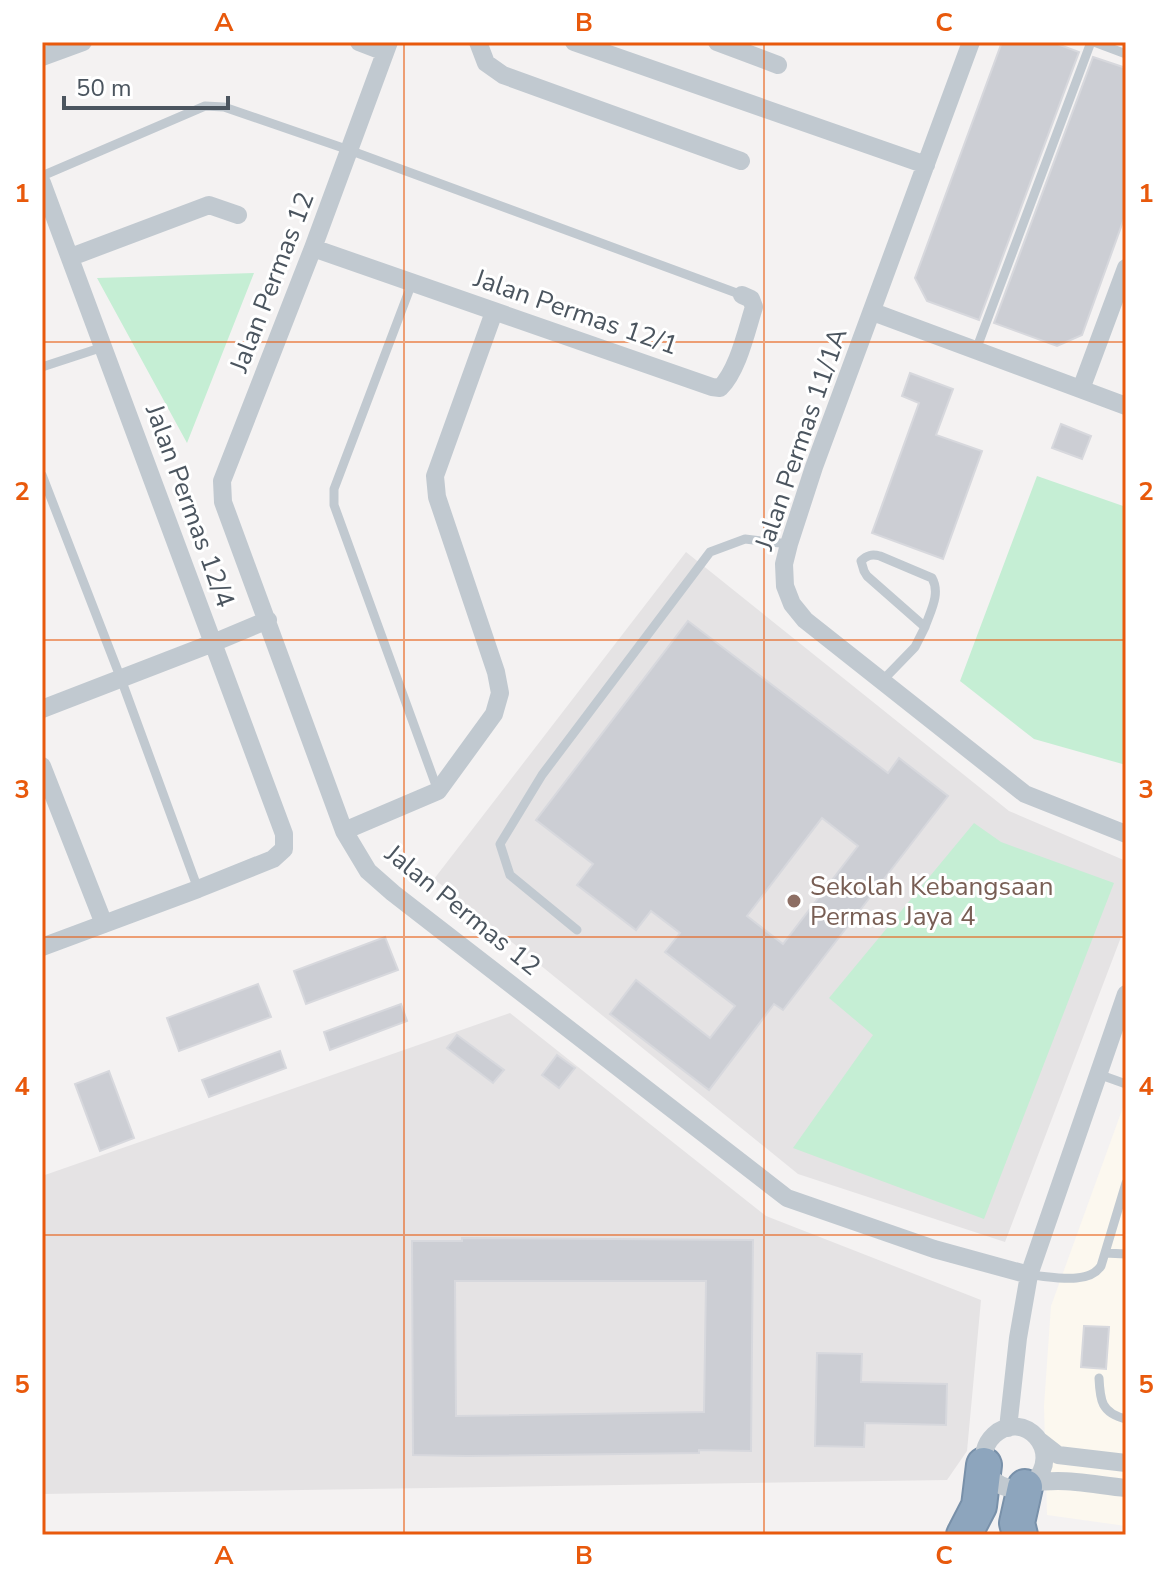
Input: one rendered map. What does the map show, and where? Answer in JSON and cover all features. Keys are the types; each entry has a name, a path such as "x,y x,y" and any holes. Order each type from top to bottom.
{"highway":[{"path":"964,1535 979,1506 984,1465"},
{"path":"1020,1535 1017,1523 1029,1485"}],"street":[{"path":"42,57 83,42"},
{"path":"359,42 387,47"},
{"path":"478,42 486,63 503,75 741,161"},
{"path":"574,42 926,165"},
{"path":"717,42 778,65"},
{"name":"Jalan Permas 11/1A","path":"971,42 814,467 784,564 785,586 792,604 805,620 1025,794 1126,834"},
{"name":"Jalan Permas 12","path":"387,47 222,481 223,502 344,831 368,871 393,893 787,1198 934,1249 1029,1275"},
{"name":"Jalan Permas 12/4","path":"42,183 284,834 284,849 273,859 198,889"},
{"path":"71,257 209,205 238,215"},
{"name":"Jalan Permas 12/1","path":"313,248 720,388 734,367 754,307 751,299 742,295"},
{"path":"1081,389 1126,268"},
{"path":"344,831 438,791 494,714 500,693 496,672 437,497 435,476 494,312"},
{"path":"873,312 1126,406"},
{"path":"42,709 268,620"},
{"path":"42,766 104,924"},
{"path":"42,947 198,889"},
{"path":"1008,1428 1029,1275 1126,994"},
{"path":"1126,1463 1058,1455 1034,1434 1008,1428 991,1438 984,1456 988,1475 1005,1487 1016,1489 1058,1481 1126,1488"},
{"path":"1029,1485 1040,1476 1046,1459 1040,1441"}],"lane":[{"path":"976,350 1093,42 1126,54"},
{"path":"42,176 205,106 224,107 742,295"},
{"path":"412,283 334,489 334,505 438,791"},
{"path":"42,367 103,347"},
{"path":"42,475 198,889"},
{"path":"577,930 510,875 500,844 542,775 710,552 745,539 789,544"},
{"path":"882,681 915,647 925,627 936,595 935,583 932,578 880,556 865,557 861,561 864,571 925,627"},
{"path":"1098,1074 1126,1084"},
{"path":"1029,1275 1083,1278 1096,1274 1126,1183"},
{"path":"1105,1253 1126,1254"},
{"path":"1099,1378 1100,1400 1111,1415 1126,1419"}],"shaded area":[{"name":"Sekolah Kebangsaan Permas Jaya 4","path":"686,552 1009,811 1126,861 1126,924 1005,1242 798,1174 434,879"},
{"path":"510,1013 766,1216 981,1300 967,1451 947,1480 42,1494 42,1176"},
{"path":"1126,1099 1126,1526 1047,1515 1044,1406 1051,1306"}],"green space":[{"path":"254,273 187,443 97,278"},
{"path":"1037,476 1126,507 1126,765 1034,739 960,681"},
{"path":"974,823 1001,842 1114,883 984,1219 793,1148 873,1035 829,998"}],"building":[{"path":"1002,42 1052,42 1079,52 979,320 927,301 915,278"},
{"path":"1093,57 1126,68 1126,213 1082,335 1057,346 994,323"},
{"path":"910,373 953,389 936,435 982,451 943,559 872,533 919,403 902,396"},
{"path":"1061,424 1091,436 1082,459 1052,448"},
{"path":"688,621 888,773 899,758 948,796 783,1010 774,1004 709,1090 610,1014 636,980 710,1038 735,1006 665,952 680,933 651,911 636,930 577,885 593,864 536,820","holes":["822,818 858,846 783,944 747,916"]},
{"path":"385,937 398,970 306,1004 294,971"},
{"path":"258,984 271,1017 179,1051 167,1018"},
{"path":"401,1004 407,1021 330,1050 324,1032"},
{"path":"457,1035 504,1070 493,1083 447,1048"},
{"path":"280,1051 286,1068 209,1097 202,1080"},
{"path":"557,1055 575,1068 559,1088 542,1075"},
{"path":"109,1071 134,1138 100,1151 75,1084"},
{"path":"462,1238 753,1240 751,1451 413,1455 412,1241 462,1241","holes":["455,1281 706,1281 704,1412 456,1416"]},
{"path":"1084,1326 1109,1327 1106,1369 1081,1367"},
{"path":"817,1353 862,1354 861,1382 947,1384 946,1425 865,1423 864,1447 815,1446"}],"place":[{"name":"Sekolah Kebangsaan Permas Jaya 4","path":"794,901"}]}
